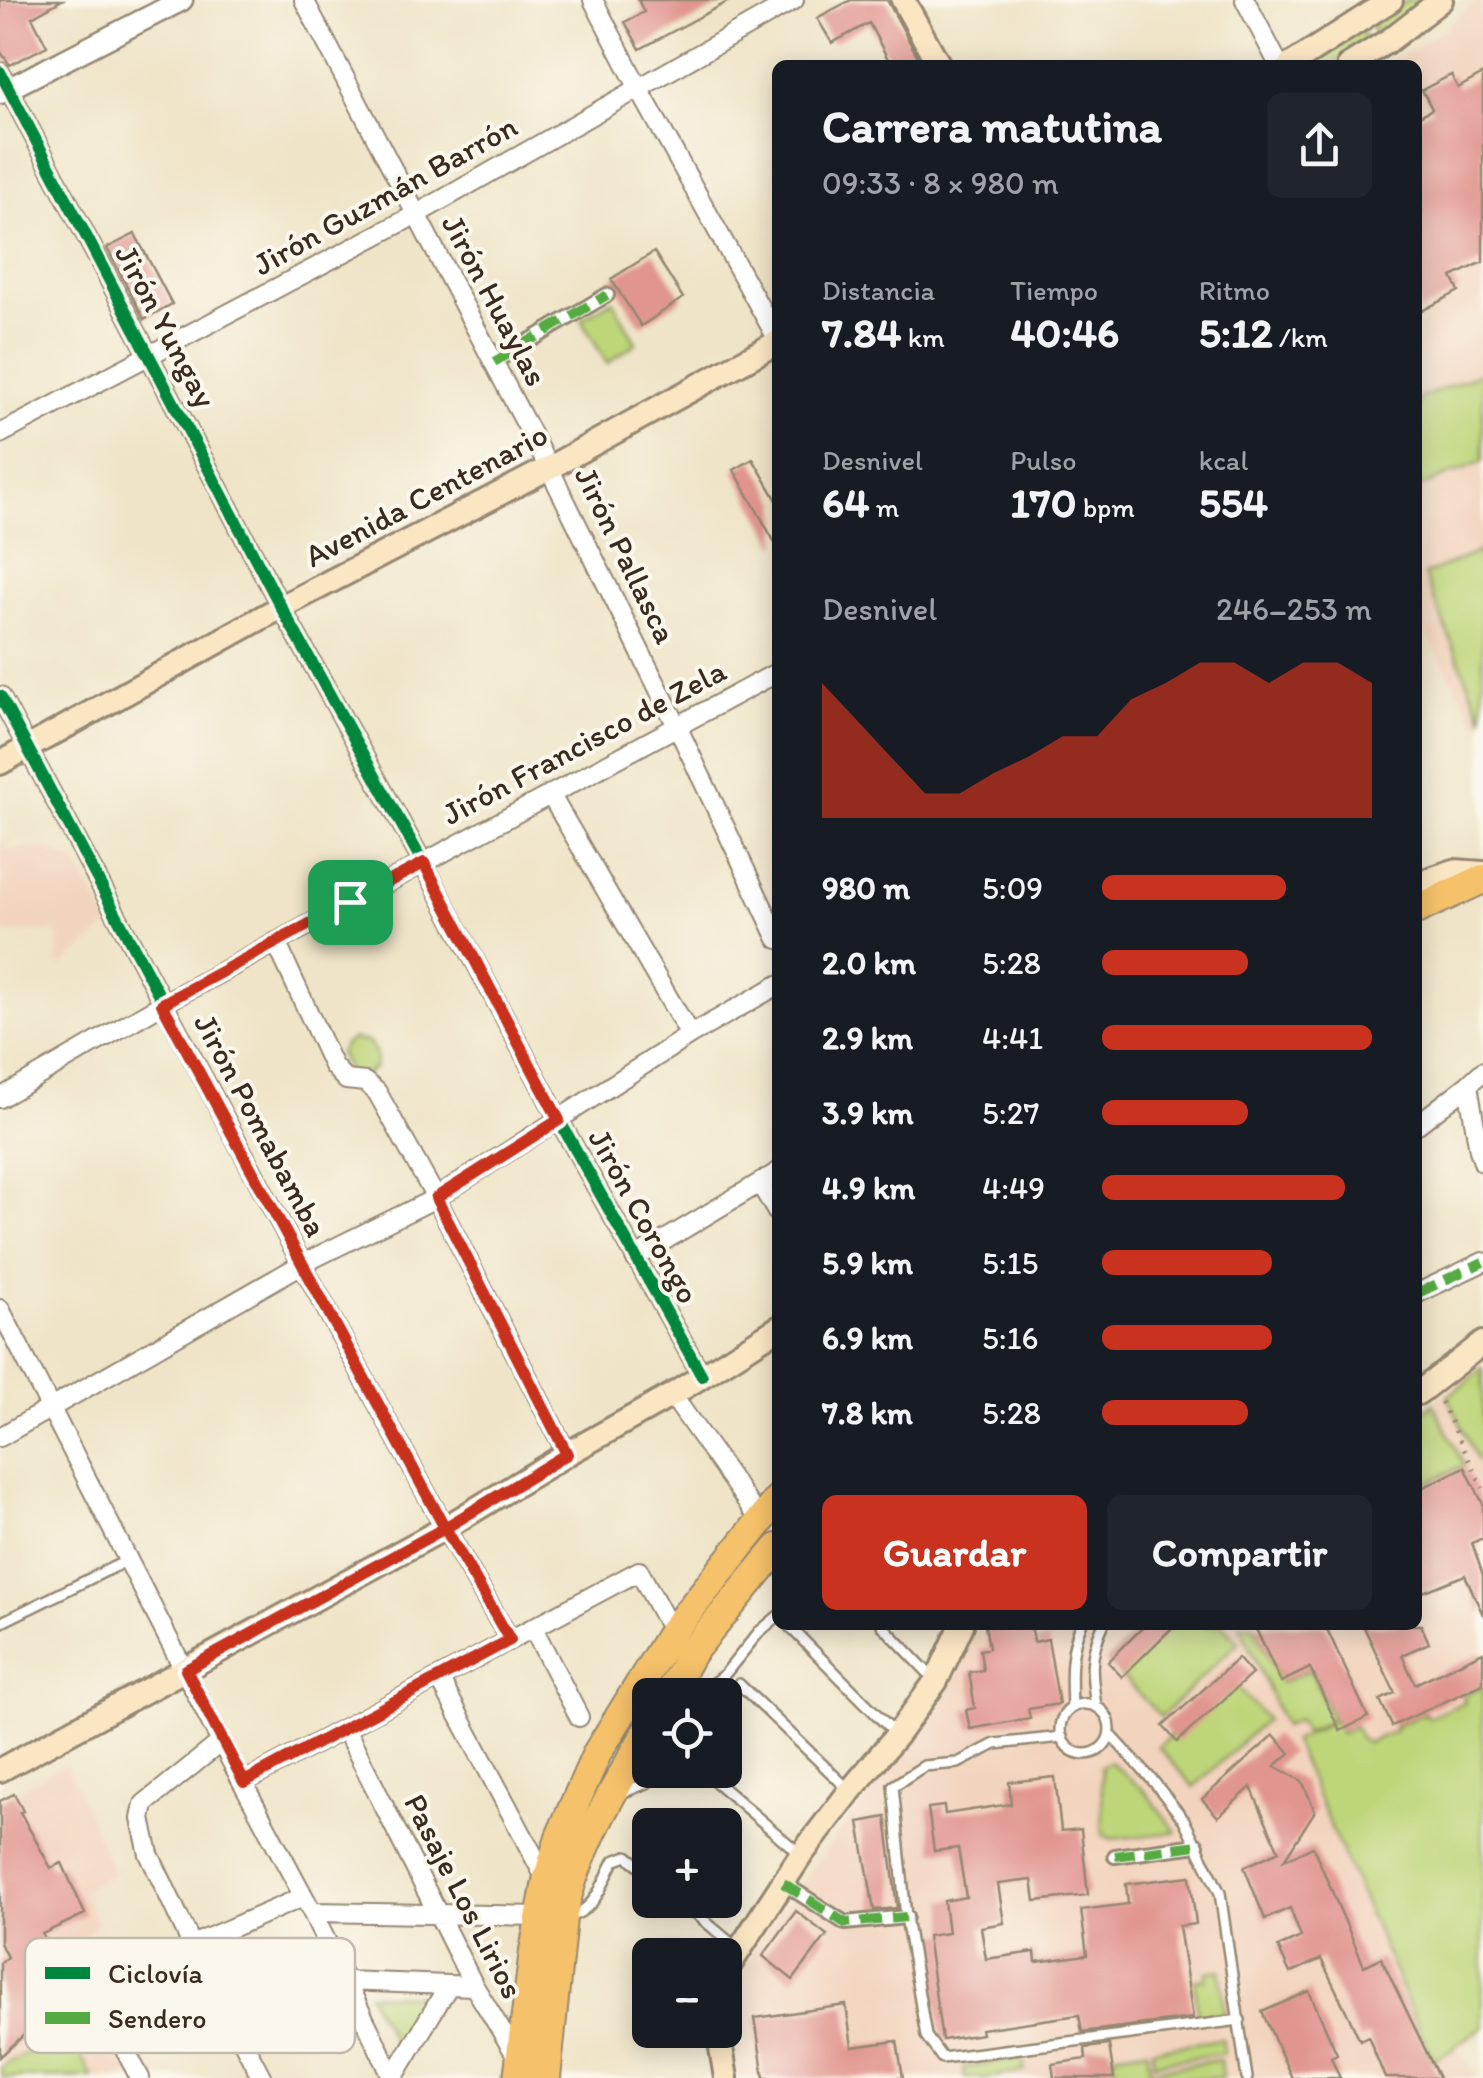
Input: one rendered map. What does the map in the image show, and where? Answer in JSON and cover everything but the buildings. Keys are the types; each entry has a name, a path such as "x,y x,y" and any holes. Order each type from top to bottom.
{"main road":[{"path":"903,0 936,60"},
{"path":"1298,60 1391,0"},
{"path":"1357,60 1441,0"},
{"name":"Avenida Centenario","path":"0,763 281,607 549,468 772,344"},
{"path":"1422,883 1454,871 1480,878"},
{"path":"1422,907 1480,878"},
{"path":"0,1770 445,1528 772,1332"},
{"path":"1428,1395 1483,1343"},
{"path":"546,2078 560,1838 598,1752 672,1632 769,1509"},
{"path":"677,1678 692,1652 772,1555"},
{"path":"742,1945 802,1855 936,1681 960,1630"},
{"path":"518,2070 534,1951 555,1902 632,1758"},
{"path":"721,2048 726,2078"}],"street":[{"path":"3,85 182,0"},
{"name":"Jirón Huaylas","path":"304,0 549,468"},
{"path":"593,0 772,330"},
{"name":"Jirón Guzmán Barrón","path":"0,434 417,214 794,0"},
{"path":"1245,0 1276,60"},
{"name":"Jirón Yungay","path":"3,85 281,607"},
{"path":"494,362 608,295"},
{"name":"Jirón Pallasca","path":"549,468 772,926"},
{"name":"Jirón Corongo","path":"281,607 702,1376"},
{"name":"Jirón Francisco de Zela","path":"0,1098 162,1004 771,675"},
{"name":"Jirón Pomabamba","path":"0,696 302,1264 510,1640"},
{"path":"550,794 690,1034"},
{"path":"276,942 332,1066 346,1080 365,1082 377,1092 567,1454"},
{"path":"0,1437 302,1264 436,1198 690,1034 772,988"},
{"path":"1422,1121 1483,1071"},
{"path":"1468,1085 1483,1162"},
{"path":"635,1258 772,1176"},
{"path":"760,1183 772,1204"},
{"path":"1422,1292 1483,1262"},
{"path":"0,1309 325,1938"},
{"path":"672,1395 769,1509"},
{"path":"244,1782 639,1570 672,1632"},
{"path":"533,1628 579,1717"},
{"path":"214,1938 308,1904 437,1913 555,1902 439,1678"},
{"name":"Pasaje Los Lirios","path":"346,1728 518,2070 546,2078"},
{"path":"188,1938 149,1854 141,1819 144,1804 221,1742"},
{"path":"1116,1856 1197,1845"},
{"path":"783,1883 846,1923 906,1917"},
{"path":"355,1981 474,1986"},
{"path":"393,2078 449,1986"},
{"path":"355,2000 393,2078"},
{"path":"127,2053 140,2078"},
{"path":"249,2053 262,2078"}],"lane":[{"path":"0,1623 129,1560"},
{"path":"720,1678 772,1621"},
{"path":"793,1630 898,1735"},
{"path":"887,1630 936,1681"},
{"path":"1072,1708 1070,1664 1079,1630"},
{"path":"1096,1706 1090,1670 1094,1645 1102,1630"},
{"path":"742,1687 850,1790"},
{"path":"1110,1734 1101,1748 1087,1754 1072,1749 1062,1737 1062,1721 1072,1708 1096,1706 1108,1718 1110,1734 1184,1820 1197,1845 1220,1893 1247,2078"},
{"path":"1062,1737 996,1744 958,1763 924,1766 894,1786 906,1917 926,2036 942,2058 1240,2020"},
{"path":"611,1796 633,1788"},
{"path":"723,1788 802,1855"},
{"path":"555,1902 580,1914 594,1902 614,1861 627,1856 632,1860"},
{"path":"701,1918 725,1938"}],"path":[{"path":"1428,1395 1483,1488"}],"shaded area":[{"path":"1477,0 1483,0 1483,729 1422,626 1422,60 1391,60 1443,31"},
{"path":"0,834 4,849 46,848 75,861 110,925 62,966 57,963 60,938 54,931 0,933"},
{"path":"1483,1363 1483,2031 1457,2048 1478,2078 737,2078 733,2048 742,2048 742,1969 762,1935 947,1690 974,1630 1422,1630 1422,1411"},
{"path":"66,1764 114,1873 81,1891 98,1923 83,1938 25,1938 25,2053 121,2053 133,2078 0,2078 0,1800"}],"green space":[{"path":"1407,0 1424,0 1377,36 1370,26"},
{"path":"1361,31 1368,42 1340,60 1315,60"},
{"path":"613,300 636,343 607,364 581,319"},
{"path":"1483,372 1483,461 1422,486 1422,397"},
{"path":"1483,550 1483,718 1424,575"},
{"path":"353,1039 369,1042 376,1054 375,1067 367,1074 350,1075 339,1053"},
{"path":"1483,1368 1483,1463 1477,1460 1448,1396"},
{"path":"1433,1404 1464,1465 1422,1485 1422,1413"},
{"path":"1140,1630 1227,1630 1238,1642 1161,1717 1108,1662"},
{"path":"1242,1630 1255,1630 1281,1683 1310,1670 1332,1719 1305,1733 1298,1720 1284,1726"},
{"path":"1230,1680 1266,1719 1194,1787 1158,1747"},
{"path":"1483,1687 1483,2027 1433,2060 1293,1741 1335,1720 1341,1734 1355,1726 1360,1739 1367,1743 1425,1713 1428,1718 1465,1702 1463,1696"},
{"path":"1110,1762 1145,1791 1176,1832 1112,1839 1103,1835 1101,1766"},
{"path":"1220,1970 1225,2014 1198,2017 1194,1980 1206,1979 1206,1972"},
{"path":"368,1994 419,1995 429,2009 399,2053"},
{"path":"1222,2039 1224,2053 1154,2063 1152,2049"},
{"path":"1147,2049 1151,2070 1220,2060 1222,2078 1117,2078 1113,2054"},
{"path":"26,2053 79,2053 92,2077 4,2078 0,2067"},
{"path":"1022,2057 1025,2071 965,2078 963,2068"}],"marked path":[{"path":"494,362 607,295"},
{"path":"1422,1291 1483,1262"},
{"path":"1115,1856 1197,1845"},
{"path":"783,1883 845,1923 906,1917"}],"cycle path":[{"path":"0,72 281,607 702,1376"},
{"path":"0,696 302,1264 510,1640"}],"route":[{"path":"350,902 162,1004 445,1528 186,1670 244,1782 510,1640 445,1528 567,1454 436,1198 559,1120 424,863 350,902"}]}
